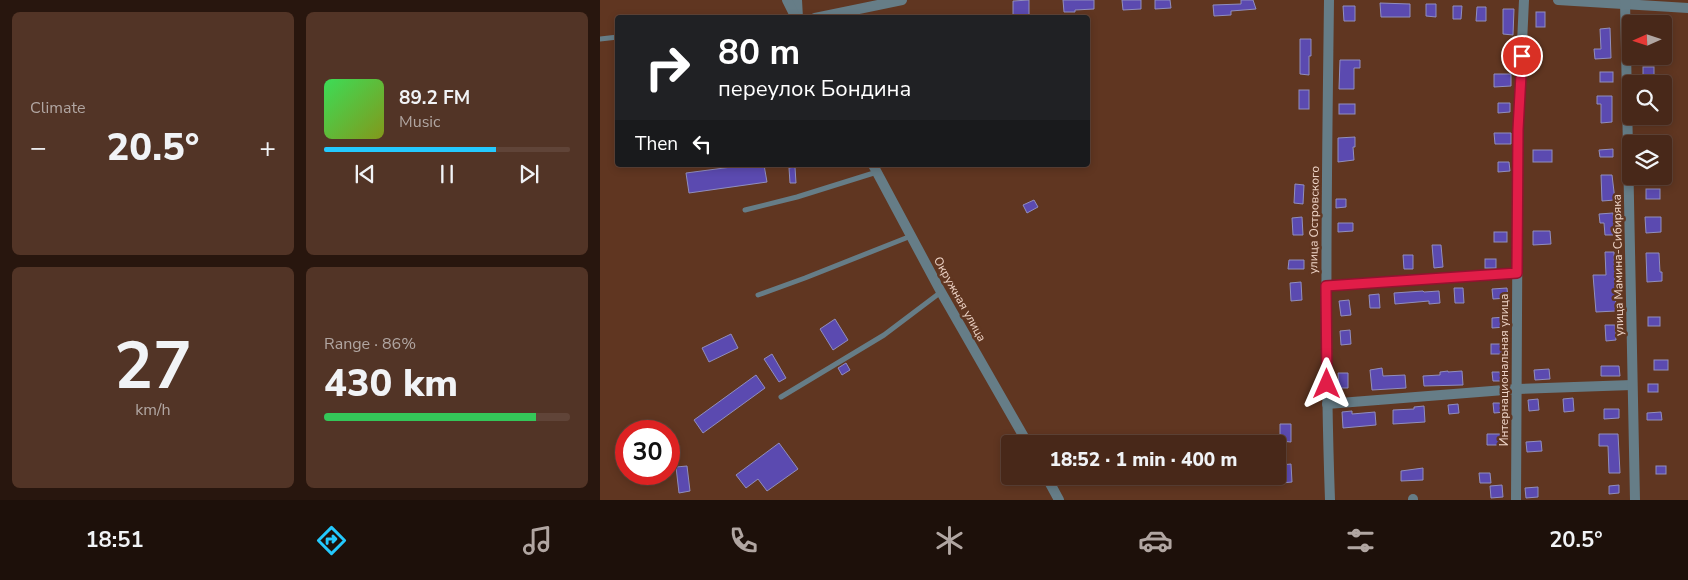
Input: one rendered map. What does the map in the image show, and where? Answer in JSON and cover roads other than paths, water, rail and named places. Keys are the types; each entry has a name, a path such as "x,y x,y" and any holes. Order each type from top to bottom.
{"street":[{"path":"787,0 795,15"},
{"path":"797,0 797,15"},
{"path":"829,15 902,0"},
{"name":"улица Островского","path":"1329,0 1326,286 1330,500"},
{"name":"Интернациональная улица","path":"1516,500 1518,130 1524,0"},
{"path":"1558,0 1625,2 1688,8"},
{"name":"улица Мамина-Сибиряка","path":"1625,2 1634,500"},
{"name":"Окружная улица","path":"875,168 941,292 1023,435"},
{"path":"1326,286 1517,273"},
{"path":"1327,404 1517,389 1632,385"},
{"path":"1051,485 1060,500"}],"lane":[{"path":"600,40 615,38"},
{"path":"745,210 797,197 875,168"},
{"path":"758,295 911,236"},
{"path":"781,397 884,335 941,292"}]}
